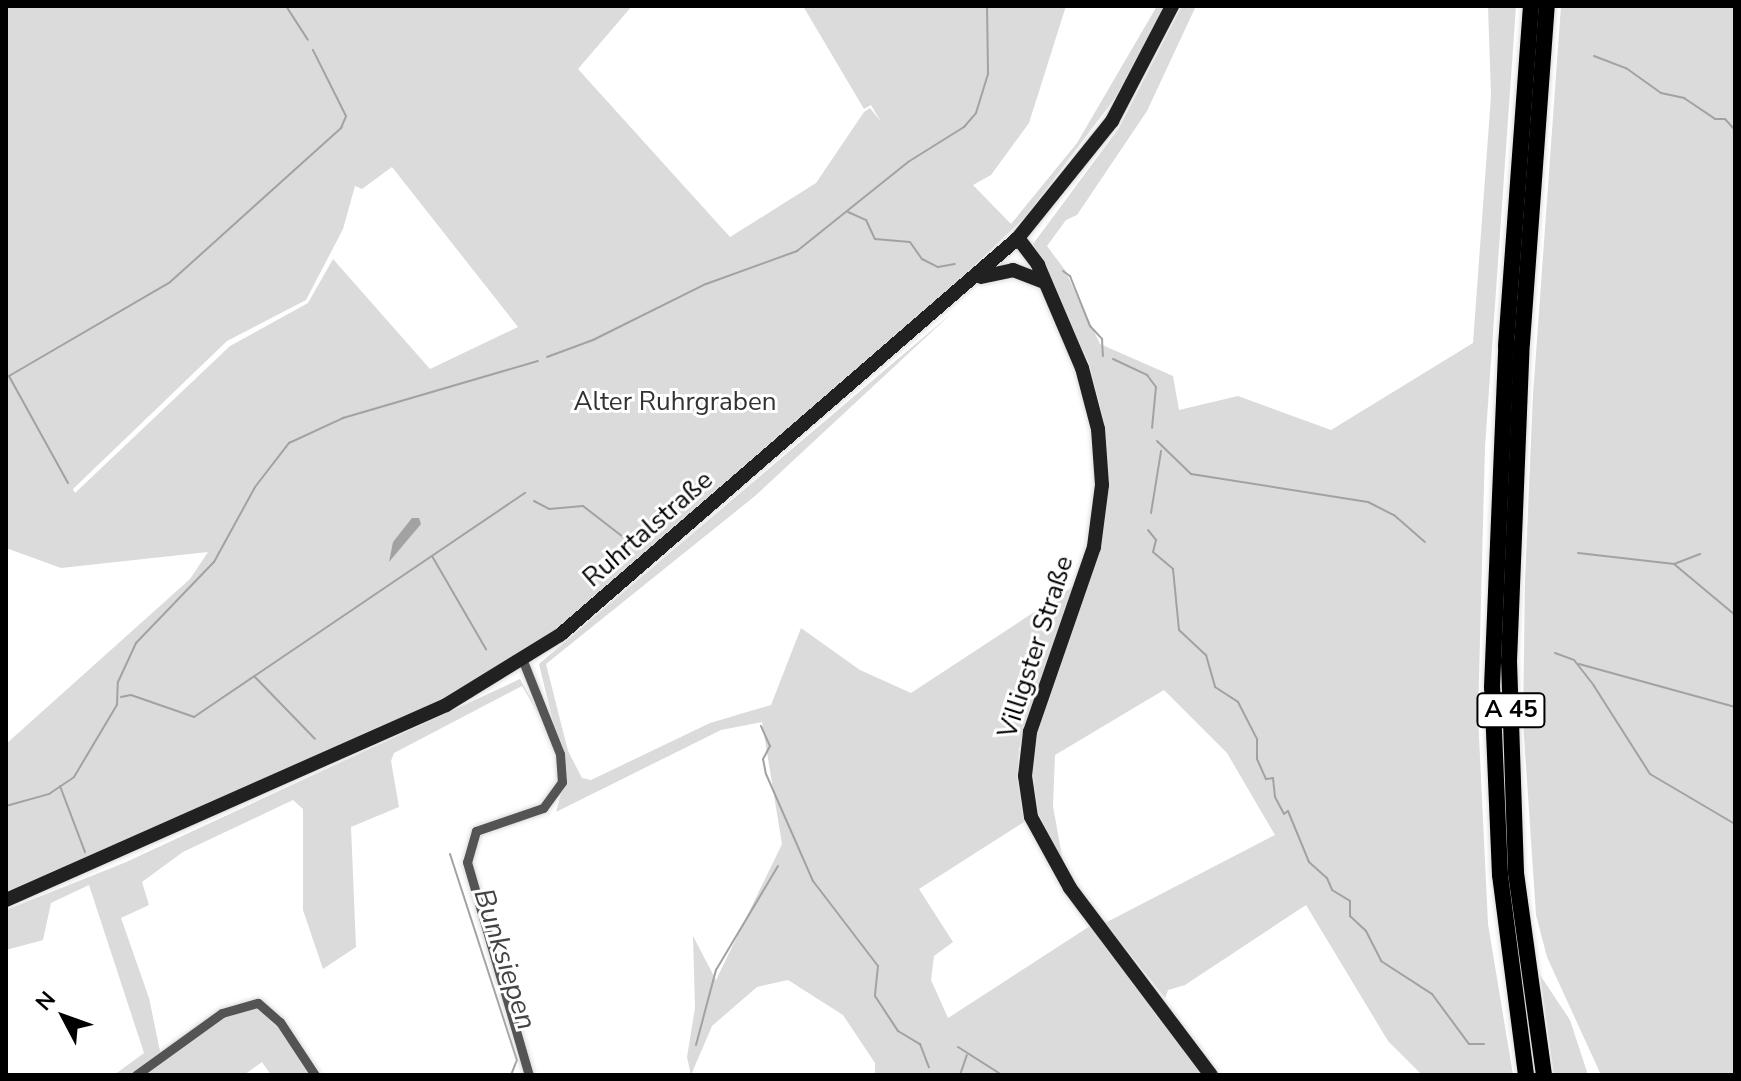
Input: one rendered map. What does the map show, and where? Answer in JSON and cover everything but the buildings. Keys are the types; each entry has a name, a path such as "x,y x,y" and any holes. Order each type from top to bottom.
{"highway":[{"name":"A 45","path":"1516,326 1531,6"},
{"name":"A 45","path":"1526,1075 1500,875 1492,703 1514,345 1547,6"},
{"name":"A 45","path":"1514,345 1509,676 1516,872 1544,1075"}],"main road":[{"name":"Ruhrtalstraße","path":"6,900 432,711 523,661 606,597 977,279 1014,243 1112,121 1172,6"},
{"name":"Villigster Straße","path":"1014,243 1038,278 1091,399 1101,458 1101,507 1091,556 1030,732 1027,796 1037,834 1054,864 1211,1075"},
{"path":"977,279 1001,271 1038,278"}],"street":[{"path":"523,661 560,754 562,782 543,808 476,831 467,862 529,1075"},
{"path":"136,1075 222,1013 258,1003 280,1022 315,1075"}],"green space":[{"path":"6,6 632,6 578,69 730,237 816,183 864,112 870,108 881,122 871,105 864,109 803,6 1066,6 1029,123 991,175 973,185 1011,224 1077,143 1157,6 1164,6 1115,98 1025,217 939,299 564,625 477,681 421,709 6,892 6,744 190,579 208,552 61,568 6,548","holes":["392,167 518,327 430,369 333,259 308,303 230,346 75,493 73,489 227,341 306,300 343,229 355,186 362,189"]},
{"path":"1182,6 1196,6 1147,111 1077,215 1066,220 1047,246 1065,270 1100,344 1173,376 1179,410 1238,396 1331,430 1473,343 1491,96 1488,6 1516,6 1485,447 1478,715 1488,924 1513,1075 1422,1075 1388,1041 1306,905 1185,985 1168,990 1165,998 1105,923 1275,835 1227,753 1164,690 1055,755 1053,806 1063,862 1038,813 1032,768 1038,722 1100,552 1109,484 1103,417 1089,363 1033,244 1119,128"},
{"path":"1561,6 1735,6 1735,1075 1601,1075 1547,957 1536,915 1523,721 1525,581 1533,395"},
{"path":"952,313 755,496 546,664 568,751 582,778 591,780 710,723 771,705 801,628 860,670 911,693 1074,586 1019,748 1017,778 1024,822 919,889 953,942 934,956 931,980 948,1018 1090,926 1205,1075 875,1075 875,1063 843,1015 788,980 757,987 712,1026 691,1075 687,1057 695,1008 693,936 716,980 782,844 762,722 721,730 556,812 566,775 539,664"},
{"path":"520,679 549,731 522,686 394,753 391,761 399,807 351,827 356,947 323,969 303,910 303,809 293,800 183,852 142,882 149,905 121,918 149,998 161,1056 239,1005 269,1010 315,1075 271,1075 262,1062 244,1075 114,1075 144,1053 89,885 51,903 43,940 6,950 6,910 124,863"},
{"path":"1540,975 1570,1020 1588,1075 1554,1075"}],"shaded area":[{"path":"412,518 419,518 421,524 389,562 393,542"}],"waterway":[{"path":"286,6 308,40"},
{"name":"Alter Ruhrgraben","path":"547,357 593,340 706,284 797,251 908,162 964,127 976,113 988,74 987,6"},
{"path":"68,483 9,376 169,283 341,128 346,116 313,50"},
{"path":"1594,56 1626,68 1661,93 1684,98 1715,119 1725,119 1735,130"},
{"path":"848,212 866,220 875,239 910,242 922,259 938,267 955,264"},
{"path":"1063,271 1070,276 1090,326 1102,339 1103,356"},
{"path":"1113,359 1147,375 1156,387 1152,428"},
{"name":"Alter Ruhrgraben","path":"6,806 49,794 74,777 117,705 118,682 136,643 214,562 255,487 289,443 343,418 538,361"},
{"path":"1157,441 1191,474 1368,502 1394,515 1425,542"},
{"path":"1151,513 1161,451"},
{"path":"121,697 131,695 194,717 525,493"},
{"path":"534,501 549,509 583,506 627,540"},
{"path":"1148,530 1156,540 1153,552 1173,569 1179,630 1206,655 1215,687 1238,702 1257,739 1257,759 1266,779 1273,778 1275,797 1284,814 1288,811 1309,862 1327,878 1332,890 1350,901 1350,916 1366,931 1381,961 1432,994 1469,1044 1484,1044"},
{"path":"1578,553 1674,564 1700,554"},
{"path":"432,556 486,649"},
{"path":"1674,564 1735,615"},
{"path":"1555,653 1574,660 1650,774 1735,824"},
{"path":"1579,664 1735,707"},
{"path":"255,677 315,739"},
{"path":"761,726 770,746 763,759 766,774 813,881 878,966 875,996 898,1031 920,1044 929,1067"},
{"path":"60,786 85,852"},
{"name":"Bunksiepen","path":"450,854 517,1060 511,1075"},
{"path":"696,1045 716,970 778,866"},
{"path":"958,1047 1002,1075"},
{"path":"960,1075 967,1055"}]}
